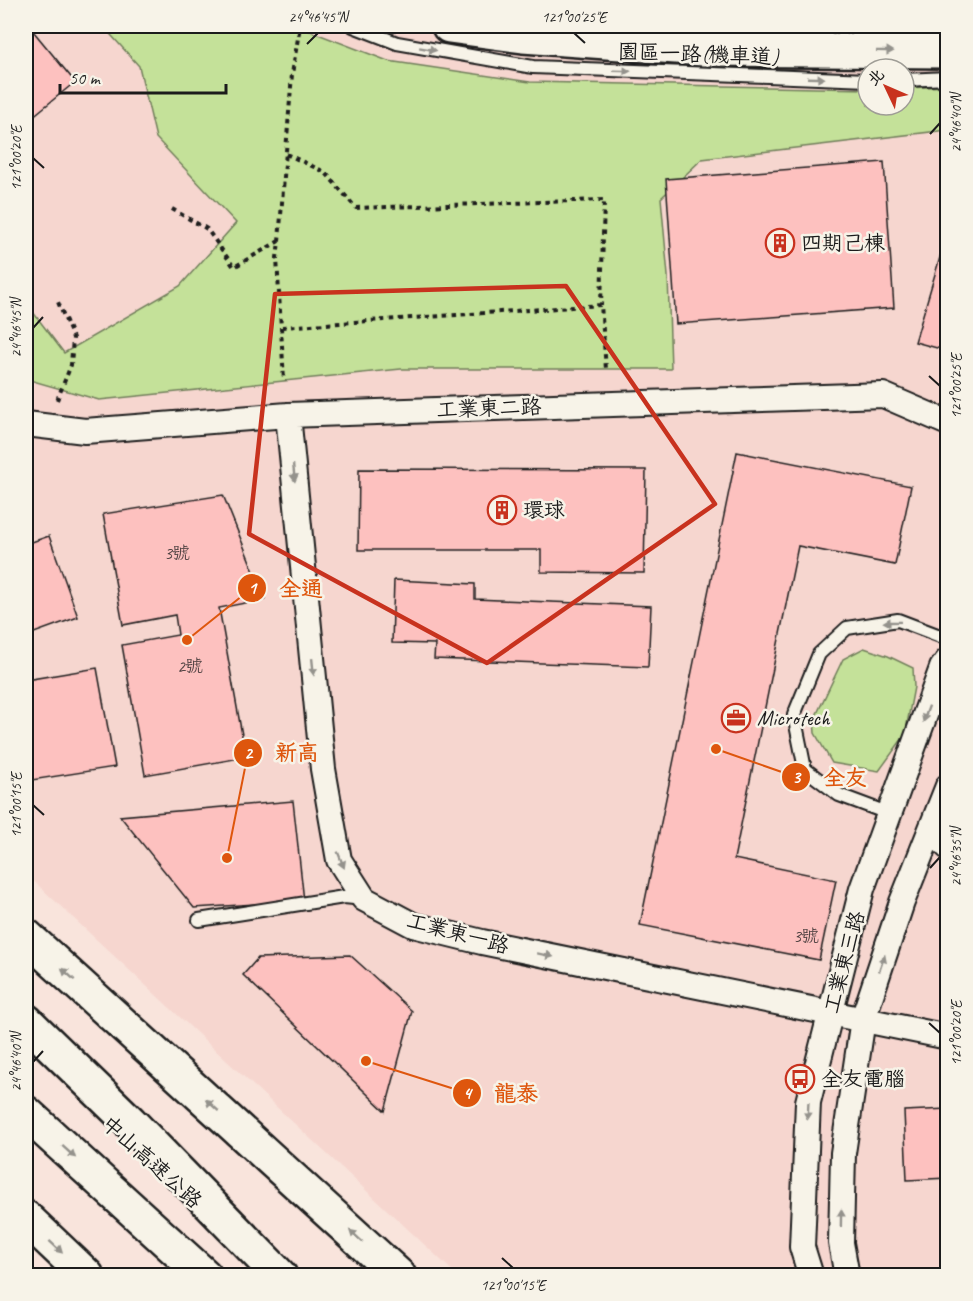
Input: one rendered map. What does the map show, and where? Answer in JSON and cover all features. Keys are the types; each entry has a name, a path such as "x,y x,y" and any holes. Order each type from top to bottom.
{"main road":[{"path":"449,26 523,36 704,49 948,51"},
{"path":"26,936 399,1275"},
{"path":"26,1021 279,1275"},
{"name":"中山高速公路","path":"26,1048 279,1275"},
{"path":"26,1113 205,1275"},
{"path":"26,1218 87,1275"}],"street":[{"name":"工業東二路","path":"26,423 84,431 288,415 883,395 948,423"},
{"name":"工業東一路","path":"288,415 323,769 339,860 364,899 413,925 482,942 948,1036"},
{"name":"工業東三路","path":"811,1275 802,1247 808,1102 862,889 942,668 948,660"},
{"name":"工業東三路","path":"847,1275 841,1243 843,1153 863,1019 902,902 948,786"},
{"path":"931,829 948,846"}],"lane":[{"name":"園區一路(機車道)","path":"353,26 397,43 533,67 856,80"},
{"path":"916,79 948,78"},
{"path":"890,814 839,795 805,769 794,715 819,654 847,628 898,620 948,639"},
{"path":"199,920 344,897 364,899"}],"path":[{"path":"284,381 277,258 292,74 300,26"},
{"path":"286,154 326,172 356,208 604,200 601,305 606,369"},
{"path":"172,209 207,229 234,267 279,241"},
{"path":"57,302 73,338 71,365 57,400"},
{"path":"282,327 601,305"}],"highlighted area":[{"path":"566,286 715,504 487,663 249,534 275,294"}],"shaded area":[{"path":"26,26 947,26 947,1275 457,1275 26,874"}],"green space":[{"path":"103,26 297,26 388,61 530,82 856,89 856,117 916,117 916,87 947,86 947,130 702,159 661,198 668,276 671,369 401,369 99,400 26,379 26,303 64,353 180,286 236,223 156,138 139,66"},
{"path":"864,648 913,668 914,687 905,735 879,771 832,763 815,733 814,720 843,659"}],"building":[{"path":"26,26 29,26 75,82 26,122"},
{"name":"四期己棟","path":"884,162 894,308 676,324 666,179"},
{"path":"948,230 948,351 915,342"},
{"path":"737,452 911,486 895,565 798,546 734,859 836,880 819,960 640,925"},
{"name":"環球","path":"359,469 646,470 644,573 541,572 541,550 358,550"},
{"path":"223,495 265,599 219,608 246,757 145,775 122,645 178,635 175,615 123,625 103,514"},
{"path":"49,536 78,617 26,636 26,544"},
{"path":"394,580 475,584 475,599 651,606 648,667 434,659 435,644 392,643"},
{"path":"97,668 115,767 32,780 26,747 26,680"},
{"path":"293,801 304,901 194,908 120,816"},
{"path":"350,955 412,1011 385,1111 243,975 258,958"},
{"path":"948,1109 948,1178 907,1180 904,1111"}],"place":[{"name":"四期己棟","path":"780,243"},
{"name":"環球","path":"502,510"},
{"name":"全通","path":"187,640"},
{"name":"Microtech","path":"736,718"},
{"name":"全友","path":"716,749"},
{"name":"新高","path":"227,858"},
{"name":"龍泰","path":"366,1061"},
{"name":"全友電腦","path":"800,1079"}]}
